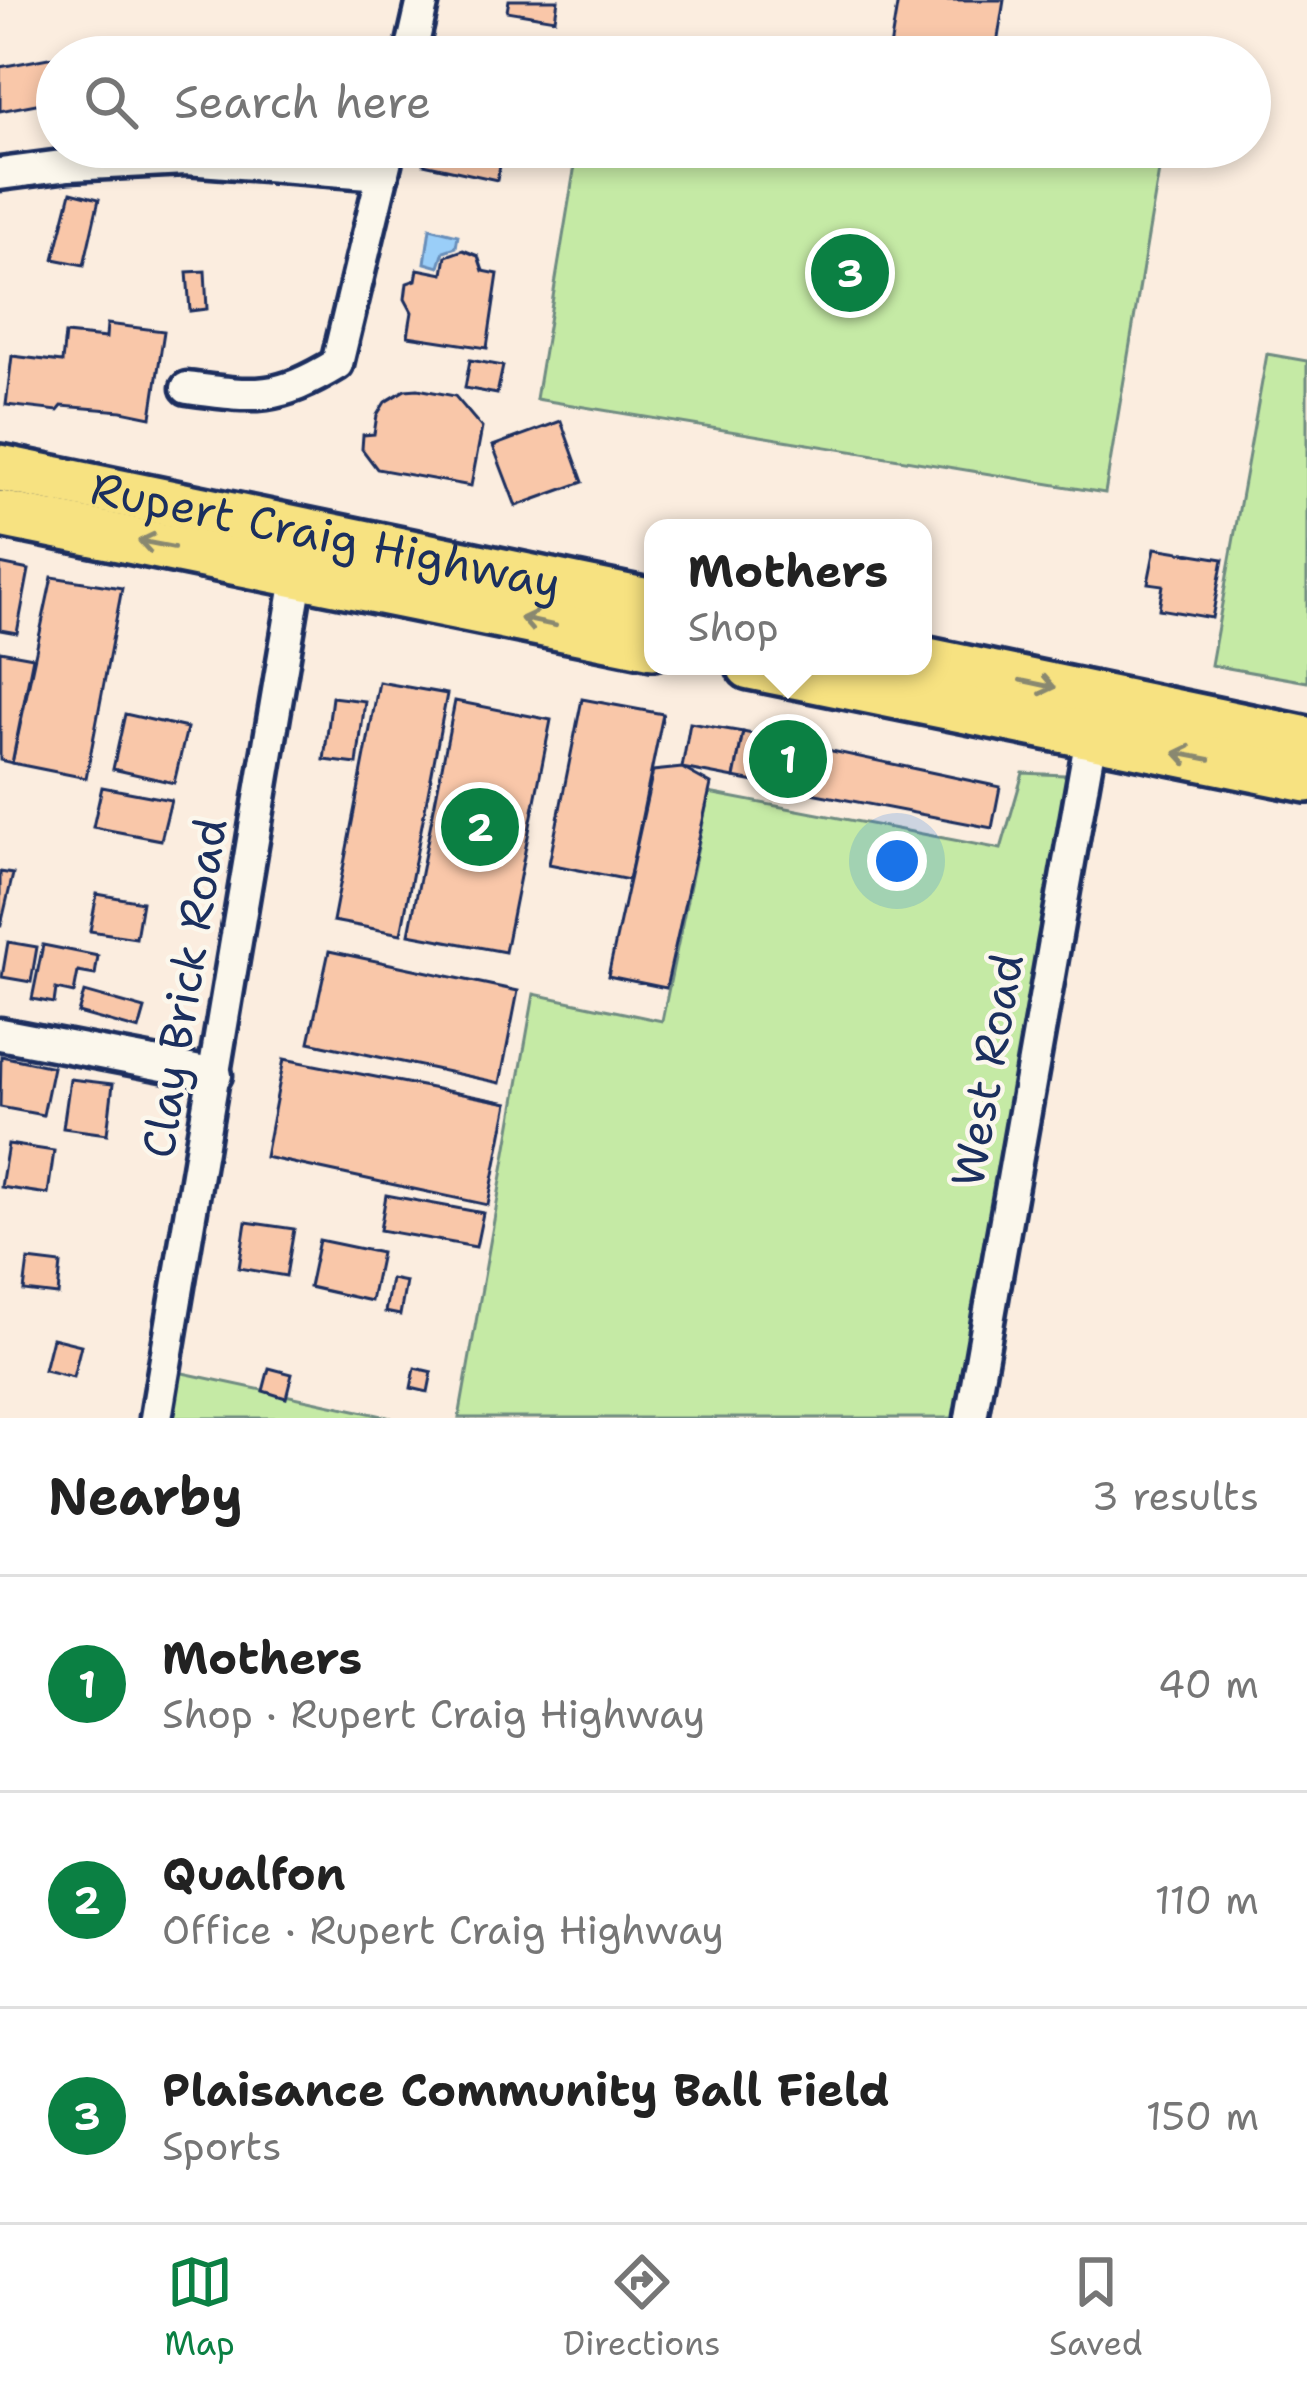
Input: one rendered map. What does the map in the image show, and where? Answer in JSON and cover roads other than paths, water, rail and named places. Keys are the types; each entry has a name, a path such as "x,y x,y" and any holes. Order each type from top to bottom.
{"main road":[{"name":"Rupert Craig Highway","path":"0,468 644,601"},
{"name":"Rupert Craig Highway","path":"0,514 644,644"},
{"path":"932,662 1307,740"},
{"path":"793,675 1307,779"}],"street":[{"path":"415,36 423,0"},
{"path":"0,174 46,168"},
{"path":"187,388 261,397 312,380 337,364 384,168"},
{"name":"Clay Brick Road","path":"156,1418 298,572"},
{"name":"West Road","path":"971,1418 1091,737"},
{"path":"0,1034 216,1076"}],"water":[{"path":"430,228 458,235 456,247 444,251 439,267 425,263"}],"place":[{"name":"Plaisance Community Ball Field","path":"850,273"},
{"name":"Mothers","path":"788,759"},
{"name":"Qualfon","path":"480,827"}]}
